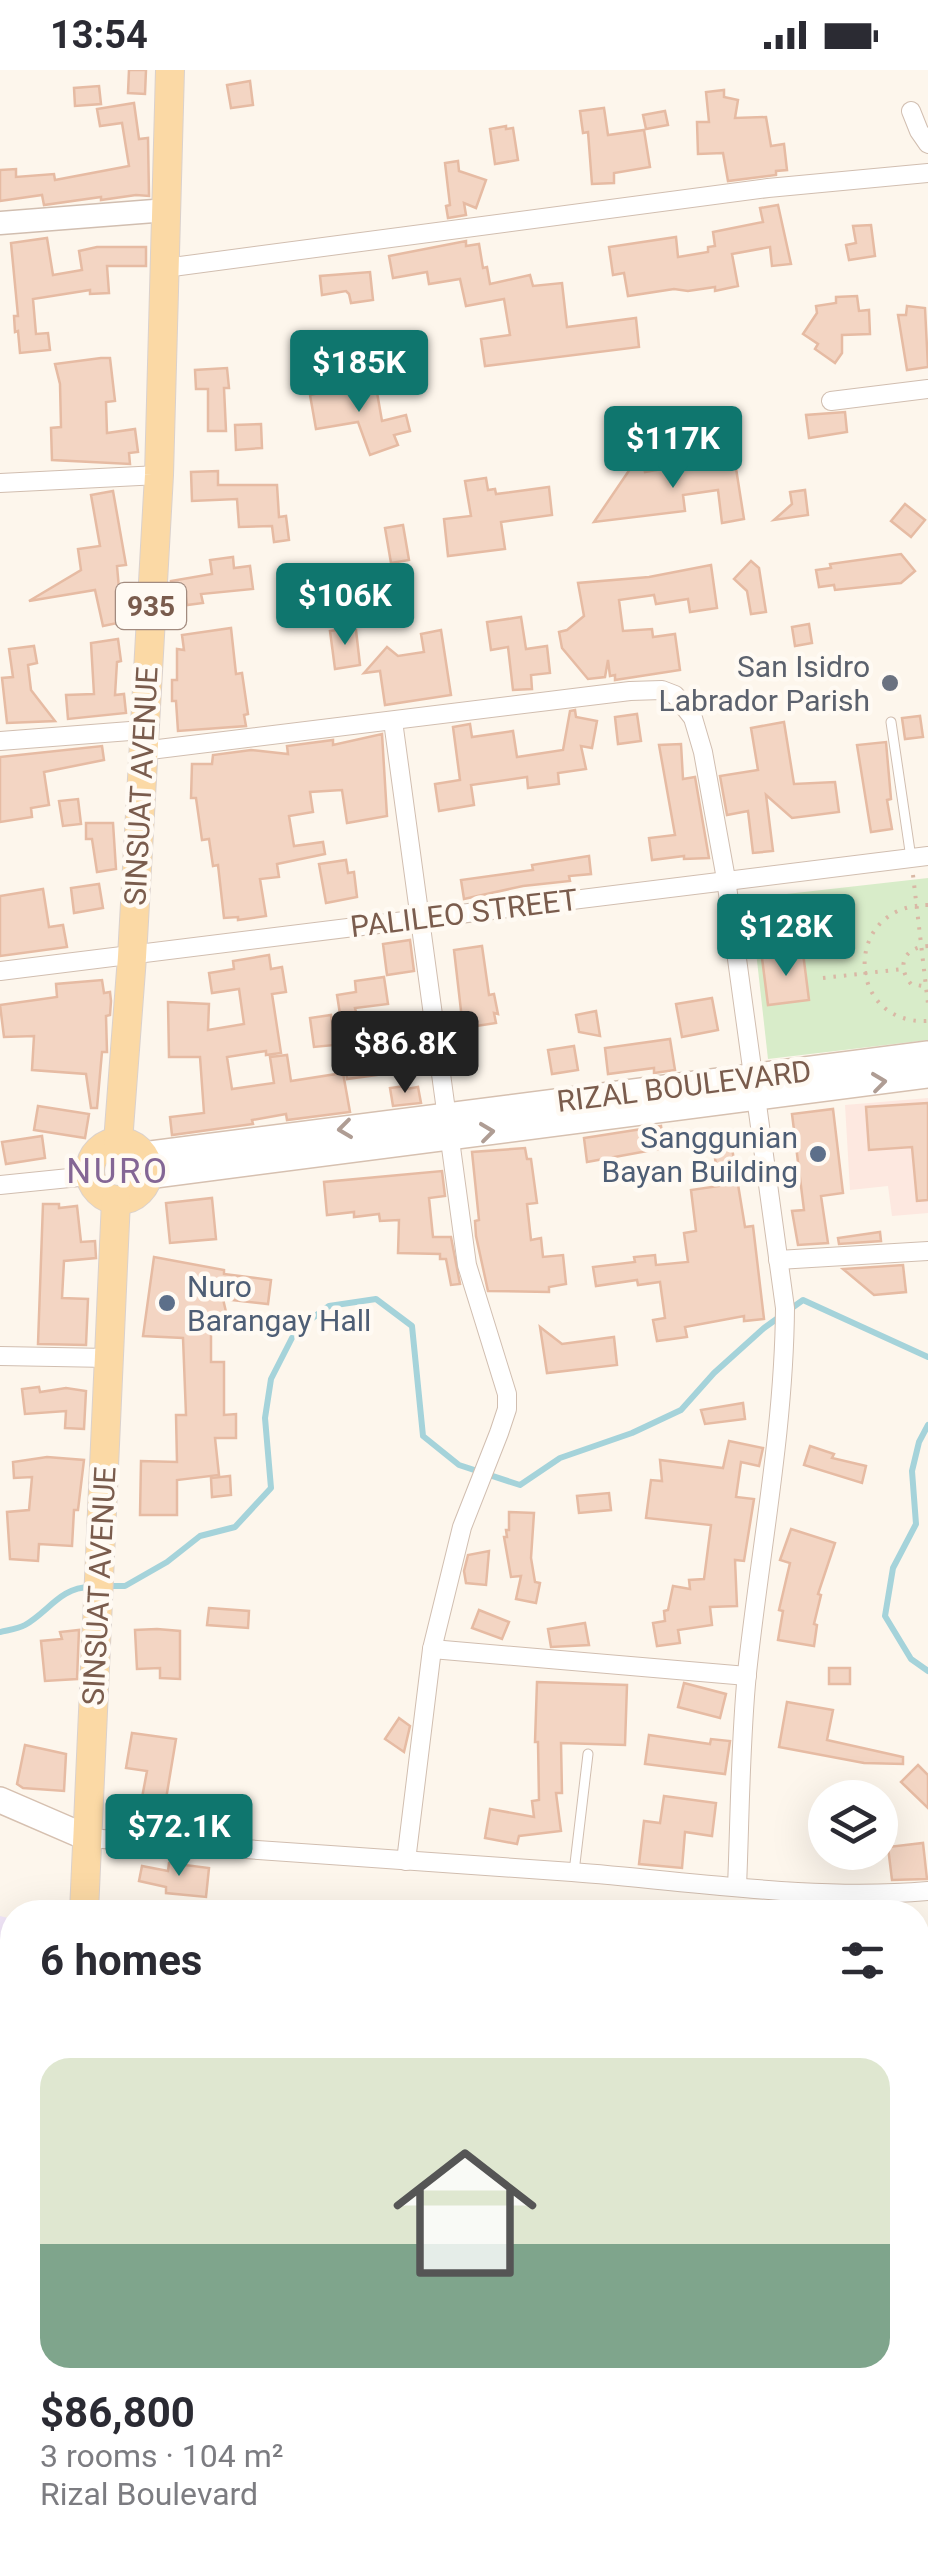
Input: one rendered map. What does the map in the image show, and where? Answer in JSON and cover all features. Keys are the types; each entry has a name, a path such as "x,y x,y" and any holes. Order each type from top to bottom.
{"main road":[{"name":"SINSUAT AVENUE","path":"118,1142 159,475 170,70"},
{"name":"RIZAL BOULEVARD","path":"753,1088 928,1054"},
{"name":"RIZAL BOULEVARD","path":"145,1166 753,1088 928,1076"},
{"path":"118,1142 136,1148 145,1166 140,1192 116,1200 98,1193 90,1176 93,1157 108,1144 118,1142"},
{"name":"SINSUAT AVENUE","path":"85,1900 116,1200"},
{"path":"0,1800 88,1838"}],"street":[{"path":"911,111 928,144"},
{"path":"166,268 768,188 928,173"},
{"path":"0,223 167,210"},
{"path":"831,401 928,389"},
{"path":"0,483 159,475"},
{"path":"0,742 143,741 393,721 662,690 686,704 703,752 726,879 784,1308 777,1434 747,1676 737,1887"},
{"path":"393,721 467,1265 507,1394 507,1409 462,1527 432,1649 406,1861"},
{"name":"PALILEO STREET","path":"0,971 919,857"},
{"path":"0,1185 90,1176"},
{"path":"778,1260 928,1251"},
{"path":"0,1356 109,1358"},
{"path":"432,1649 747,1676"},
{"path":"88,1838 737,1887 869,1893 928,1891"}],"lane":[{"path":"891,722 919,857"},
{"path":"574,1872 588,1754"}],"path":[{"path":"919,857 916,905 924,946 928,1004"},
{"path":"928,905 894,912 876,928 866,949 865,973 872,994 889,1011 910,1020 928,1021"},
{"path":"924,946 906,954 903,969 912,984 927,987"},
{"path":"823,978 903,969"}],"shaded area":[{"path":"928,1098 928,1213 892,1216 888,1186 850,1190 845,1105"}],"green space":[{"path":"928,878 928,1040 768,1059 750,898"}],"building":[{"path":"129,70 146,70 145,94 128,93"},
{"path":"250,81 253,105 231,108 227,85"},
{"path":"99,86 101,104 75,106 74,88"},
{"path":"724,90 724,97 738,100 735,118 766,117 771,146 784,144 787,170 728,181 723,153 698,154 697,122 709,122 706,92"},
{"path":"134,103 139,139 148,138 149,196 101,197 44,205 42,195 0,201 0,170 16,169 16,177 54,174 55,180 129,166 122,123 100,126 97,109"},
{"path":"604,108 608,135 644,130 650,167 614,173 614,183 592,184 588,132 583,133 580,111"},
{"path":"665,111 668,125 646,129 643,115"},
{"path":"513,128 518,160 495,164 490,129"},
{"path":"458,161 459,171 486,180 476,208 464,203 466,215 448,218 445,163"},
{"path":"778,205 791,264 772,266 770,247 732,254 738,286 715,291 715,287 674,289 628,296 624,273 613,275 609,247 676,237 678,257 708,252 708,247 715,246 713,232 763,222 760,208"},
{"path":"871,225 875,256 849,260 846,245 856,243 853,226"},
{"path":"47,238 53,275 82,270 79,251 97,247 146,247 146,266 107,266 109,293 90,294 90,290 33,299 36,334 48,333 50,350 20,353 18,331 15,332 14,316 18,316 11,243"},
{"path":"466,241 466,246 479,244 490,284 530,275 533,286 562,283 567,327 636,318 639,347 485,366 481,339 510,335 504,299 466,306 460,279 429,284 427,272 393,278 389,256"},
{"path":"370,272 373,300 351,303 346,291 322,295 320,276"},
{"path":"857,296 859,311 869,310 870,334 842,335 842,353 835,363 815,349 818,344 803,334 817,313 816,306 836,303 836,297"},
{"path":"907,306 925,308 928,367 907,370 898,315 906,315"},
{"path":"422,342 425,359 400,363 397,346"},
{"path":"110,358 115,401 106,402 107,433 135,429 138,452 129,453 130,464 52,460 51,428 61,427 60,384 55,364"},
{"path":"227,368 226,431 208,431 208,389 196,389 195,370"},
{"path":"375,381 382,421 406,415 410,431 394,435 398,445 370,455 358,422 316,429 310,395"},
{"path":"845,412 847,432 809,438 806,415"},
{"path":"261,424 262,448 236,450 235,425"},
{"path":"641,453 645,472 735,462 744,519 722,523 718,490 683,495 685,511 594,522"},
{"path":"218,471 218,485 277,485 279,517 286,516 289,540 274,542 272,526 239,527 237,499 192,501 191,472"},
{"path":"486,478 488,490 495,489 496,494 549,487 552,515 501,522 505,549 448,556 444,519 471,516 465,481"},
{"path":"805,490 808,515 774,520 792,504 790,492"},
{"path":"113,491 126,565 117,566 122,622 103,626 95,590 29,601 81,570 78,549 100,546 91,495"},
{"path":"905,504 925,520 911,537 891,521"},
{"path":"403,525 409,560 391,563 385,528"},
{"path":"901,554 915,571 901,583 835,590 834,585 819,587 816,570 831,568 830,564"},
{"path":"233,557 234,568 250,566 253,589 201,594 203,603 187,605 186,598 173,600 171,581 212,574 210,560"},
{"path":"751,561 759,568 766,612 751,614 747,591 734,579"},
{"path":"711,565 717,608 690,612 688,599 656,604 654,595 619,600 623,631 652,629 653,637 675,634 680,670 615,680 615,675 610,676 608,660 605,677 588,679 562,648 559,632 584,616 578,583 649,577"},
{"path":"521,617 526,649 547,646 550,673 531,675 532,689 513,690 508,647 491,650 487,622"},
{"path":"809,624 812,643 795,646 792,627"},
{"path":"231,628 236,674 242,673 246,726 178,731 172,680 177,680 177,649 184,650 182,635"},
{"path":"356,630 360,665 335,669 330,631"},
{"path":"441,630 451,695 385,705 380,671 364,673 387,647 398,656 424,652 421,634"},
{"path":"118,639 121,661 117,662 115,695 124,694 126,713 68,719 66,695 94,694 91,643"},
{"path":"34,646 37,663 28,665 31,690 55,721 7,723 2,678 13,677 9,649"},
{"path":"575,710 576,717 597,721 592,748 581,746 586,769 558,773 559,784 528,788 527,777 471,785 474,805 439,811 435,784 460,780 453,727 470,724 472,737 513,731 517,757 563,750 570,711"},
{"path":"637,714 641,741 618,744 615,717"},
{"path":"920,716 923,737 905,739 902,718"},
{"path":"784,722 794,784 835,782 839,812 792,818 766,795 773,851 753,853 748,811 727,815 720,776 758,770 751,728"},
{"path":"382,734 387,816 347,823 342,790 310,792 313,812 289,816 294,846 323,842 325,854 277,864 279,877 260,879 266,916 224,918 218,865 213,866 209,839 202,840 196,798 191,798 192,764 212,764 213,755 251,750 288,754 287,746 333,740 333,745"},
{"path":"886,742 892,829 871,832 857,745"},
{"path":"681,744 683,779 695,777 709,858 652,860 649,838 675,835 659,745"},
{"path":"102,746 104,760 44,772 49,805 31,808 32,817 0,822 0,757"},
{"path":"78,799 81,824 63,826 59,801"},
{"path":"86,823 113,823 116,869 97,872 92,839 86,839"},
{"path":"589,856 591,874 464,899 461,880 533,870 532,865"},
{"path":"346,860 348,873 354,872 357,897 326,903 319,864"},
{"path":"99,884 103,908 74,913 71,888"},
{"path":"43,889 49,927 63,925 67,947 0,956 0,896"},
{"path":"410,940 414,971 387,975 383,944"},
{"path":"482,946 489,995 494,994 498,1014 494,1013 496,1023 463,1028 454,950"},
{"path":"803,953 809,1000 768,1005 762,958"},
{"path":"269,955 271,969 282,967 286,992 272,994 281,1053 266,1055 266,1051 227,1057 232,1089 274,1083 270,1057 287,1055 291,1081 343,1073 350,1112 287,1120 286,1114 252,1120 253,1124 172,1135 170,1117 204,1113 200,1057 169,1057 168,1002 209,1004 208,1030 244,1024 239,989 212,993 209,973 234,969 233,961"},
{"path":"384,977 388,1004 340,1014 337,995 356,992 355,981"},
{"path":"102,980 104,993 110,992 111,1001 110,1015 106,1016 107,1052 102,1052 97,1108 91,1108 86,1074 32,1070 34,1036 4,1037 0,1005 57,997 56,984"},
{"path":"712,998 718,1030 682,1037 676,1004"},
{"path":"596,1011 600,1036 579,1032 576,1015"},
{"path":"418,1014 421,1034 403,1037 400,1016"},
{"path":"331,1015 335,1045 314,1047 310,1018"},
{"path":"670,1039 675,1070 654,1073 654,1068 608,1074 605,1048"},
{"path":"395,1045 399,1072 347,1079 343,1052"},
{"path":"574,1046 578,1070 552,1074 548,1050"},
{"path":"418,1087 421,1103 393,1106 390,1088"},
{"path":"928,1103 928,1200 917,1201 912,1147 869,1150 866,1107"},
{"path":"38,1106 89,1114 85,1138 34,1130"},
{"name":"Sanggunian Bayan Building","path":"833,1109 843,1193 821,1196 828,1243 798,1245 792,1211 804,1210 792,1114"},
{"path":"661,1126 664,1148 587,1162 584,1138"},
{"path":"42,1136 45,1158 6,1164 2,1142"},
{"path":"525,1148 527,1159 531,1159 537,1203 527,1204 531,1240 541,1238 543,1257 563,1255 566,1284 549,1287 549,1292 488,1291 476,1236 475,1221 479,1220 472,1152"},
{"path":"732,1148 745,1227 753,1226 764,1319 744,1321 744,1316 685,1327 687,1337 657,1341 653,1320 665,1318 660,1282 638,1285 637,1280 596,1286 593,1267 635,1262 634,1257 655,1255 656,1265 688,1262 684,1233 696,1231 691,1190 719,1186 714,1151"},
{"path":"442,1171 445,1196 429,1198 433,1237 451,1237 460,1284 451,1285 446,1259 440,1259 440,1254 398,1253 399,1220 380,1221 379,1214 354,1217 354,1212 327,1215 324,1182"},
{"path":"212,1198 216,1239 170,1243 166,1203"},
{"path":"43,1204 59,1204 59,1208 77,1206 81,1242 95,1241 96,1258 64,1261 62,1298 88,1299 86,1345 38,1344"},
{"path":"880,1232 881,1241 839,1244 838,1238"},
{"path":"154,1257 224,1270 224,1274 271,1280 268,1304 223,1299 230,1329 211,1334 211,1362 224,1362 224,1415 236,1414 236,1438 215,1438 219,1475 177,1480 177,1515 140,1515 141,1461 177,1462 176,1415 186,1415 183,1338 143,1336"},
{"path":"903,1265 906,1292 874,1295 843,1269"},
{"path":"540,1327 562,1344 614,1337 617,1365 547,1373"},
{"path":"39,1387 40,1392 66,1388 86,1391 84,1429 65,1428 66,1411 25,1414 22,1389"},
{"path":"743,1403 745,1419 705,1424 701,1410"},
{"path":"729,1441 763,1448 759,1466 741,1462 736,1497 754,1499 744,1561 735,1560 737,1606 710,1607 712,1625 678,1630 680,1643 657,1646 653,1623 665,1621 664,1611 668,1610 673,1586 690,1589 689,1580 704,1579 711,1525 646,1518 651,1480 662,1481 660,1460 723,1468"},
{"path":"810,1446 834,1454 832,1458 866,1466 862,1483 804,1465"},
{"path":"47,1457 84,1460 72,1546 39,1544 38,1561 10,1559 7,1512 29,1510 32,1477 14,1478 13,1462"},
{"path":"230,1476 231,1495 212,1497 211,1478"},
{"path":"609,1493 611,1510 579,1513 577,1496"},
{"path":"509,1512 534,1513 531,1558 535,1582 540,1583 536,1603 516,1599 521,1576 511,1577 504,1537 509,1530"},
{"path":"791,1529 835,1543 818,1594 821,1595 814,1646 778,1640 783,1611 779,1610 790,1563 780,1560"},
{"path":"489,1551 486,1585 466,1583 468,1555"},
{"path":"209,1608 249,1611 248,1628 207,1625"},
{"path":"479,1610 509,1622 502,1639 472,1628"},
{"path":"585,1623 589,1645 551,1647 548,1629"},
{"path":"79,1630 77,1679 45,1681 41,1641 62,1639 60,1632"},
{"path":"135,1630 180,1631 180,1679 160,1678 160,1668 137,1669"},
{"path":"829,1668 850,1668 850,1684 829,1684"},
{"path":"537,1682 627,1685 625,1745 561,1743 562,1793 556,1793 561,1831 519,1836 517,1844 485,1838 490,1809 534,1817 532,1801 539,1800 535,1742"},
{"path":"684,1683 726,1694 720,1718 678,1707"},
{"path":"787,1702 833,1710 827,1740 903,1757 903,1764 864,1763 779,1747"},
{"path":"399,1718 410,1726 404,1752 385,1739"},
{"path":"132,1733 176,1739 162,1823 138,1819 147,1771 126,1768"},
{"path":"649,1735 710,1744 711,1739 730,1741 725,1774 645,1764"},
{"path":"25,1745 66,1754 64,1791 23,1788 17,1784"},
{"path":"918,1765 928,1775 928,1808 901,1782"},
{"path":"664,1796 716,1803 712,1836 685,1832 682,1868 639,1864 644,1821 660,1823"},
{"path":"923,1843 927,1879 892,1880 891,1870 898,1870 898,1846"},
{"path":"169,1863 209,1868 206,1897 166,1893 166,1887 139,1881 142,1866 168,1871"}],"waterway":[{"path":"108,1586 125,1586 167,1562 200,1536 235,1527 271,1488 265,1418 271,1379 296,1330 329,1306 376,1299 412,1326 423,1436 459,1465 520,1485 560,1458 632,1433 681,1410 714,1373 764,1328 803,1300 928,1357"},
{"path":"928,1425 912,1471 916,1524 893,1568 885,1616 911,1659 928,1671"},
{"path":"0,1632 25,1625 71,1591 90,1587"}],"place":[{"name":"San Isidro Labrador Parish","path":"890,683"},
{"name":"Sanggunian Bayan Building","path":"818,1154"},
{"name":"Nuro Barangay Hall","path":"167,1303"}],"district":[{"name":"NURO","path":"118,1171"}]}
